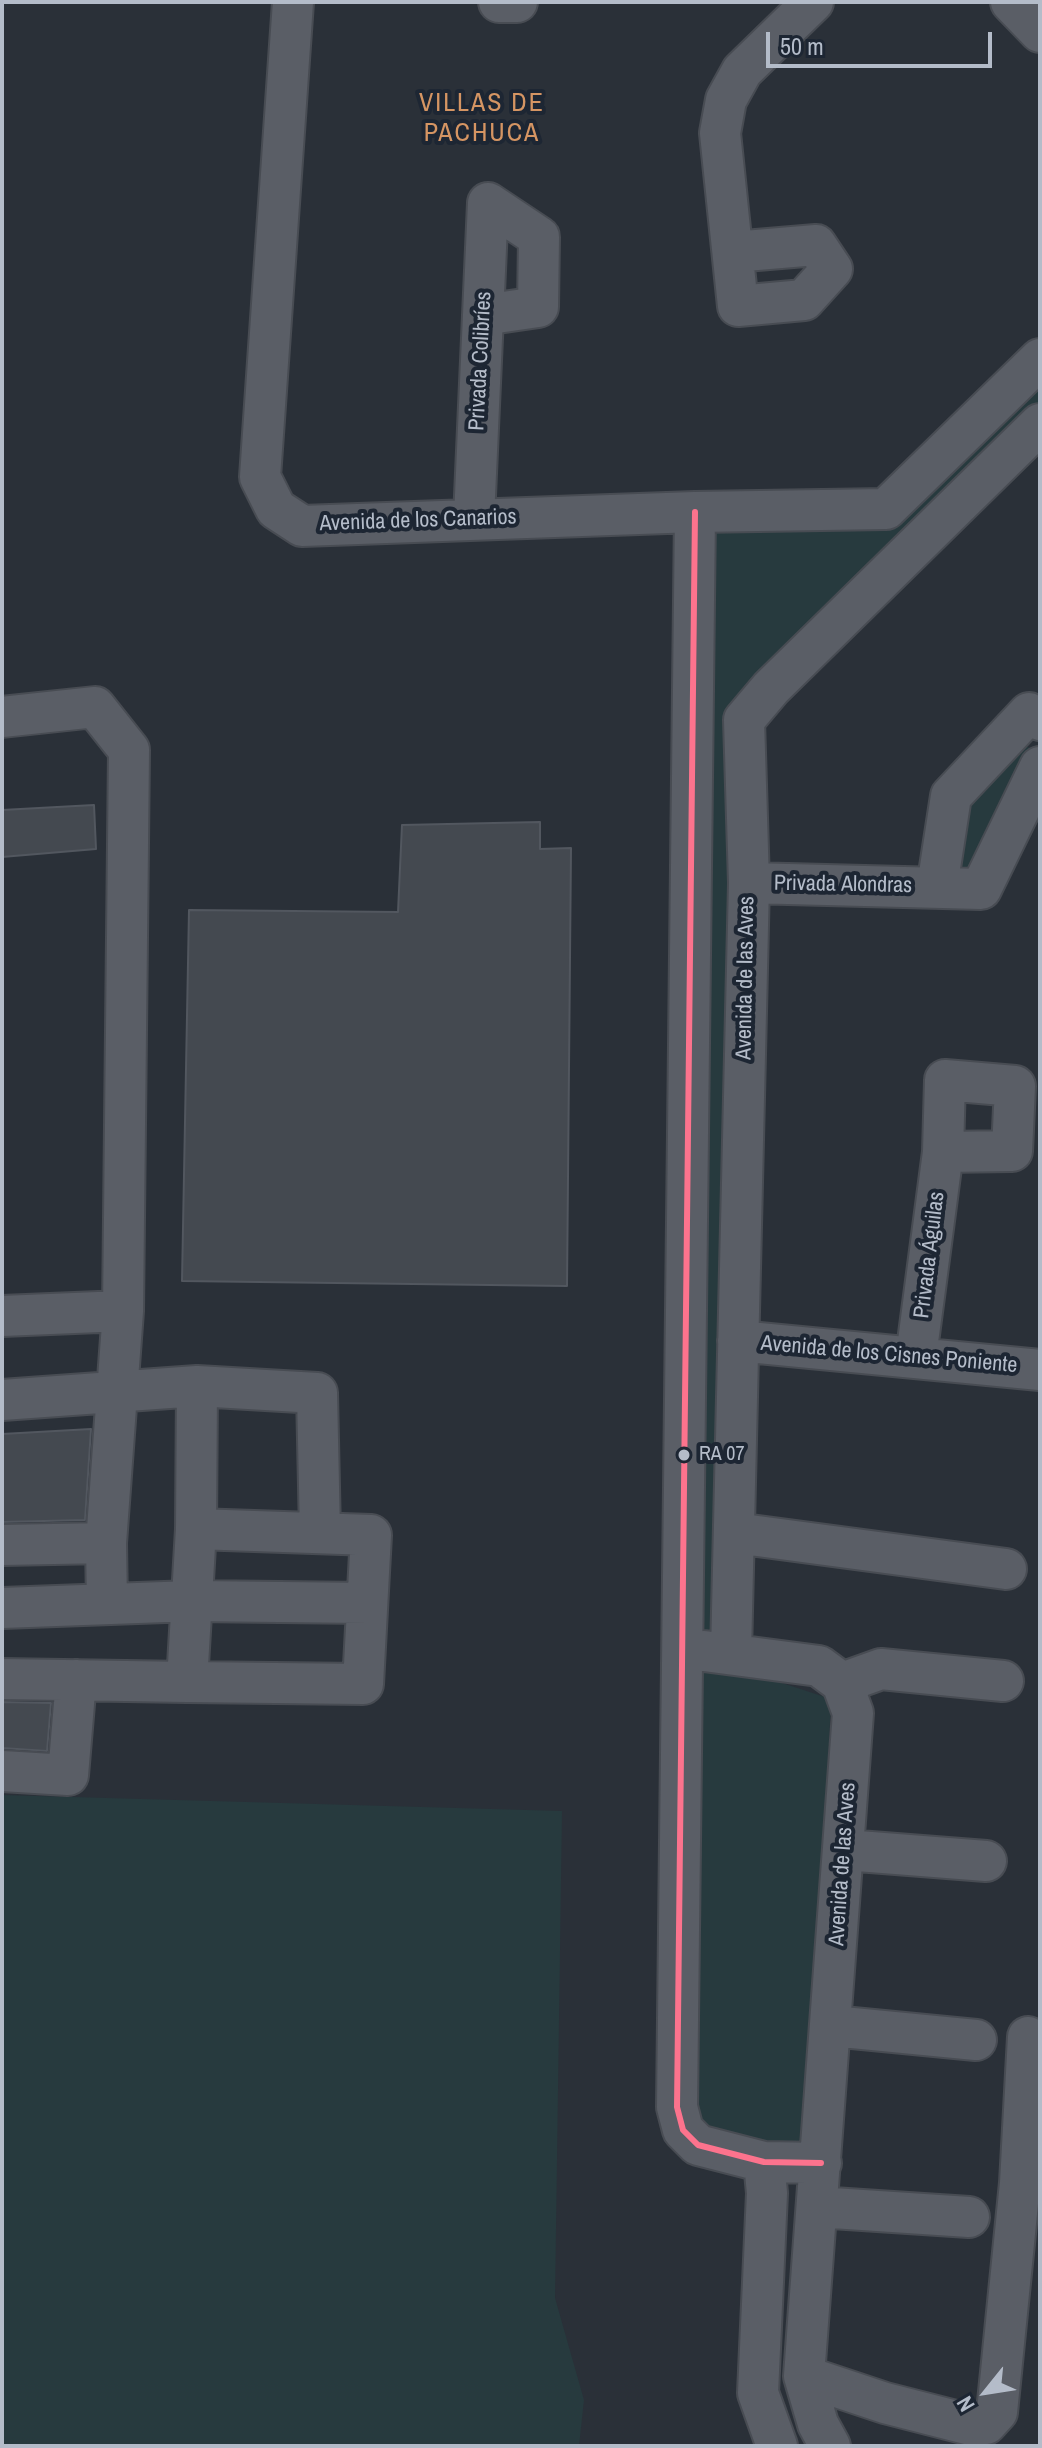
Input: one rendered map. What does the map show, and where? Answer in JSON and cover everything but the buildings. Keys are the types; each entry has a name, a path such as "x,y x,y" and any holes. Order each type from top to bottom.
{"street":[{"name":"Avenida de los Canarios","path":"293,2 260,477 276,509 302,526 474,518 886,509"},
{"path":"499,2 517,2"},
{"path":"733,252 720,133 726,100 742,71 813,2"},
{"path":"1011,2 1040,32"},
{"name":"Privada Colibríes","path":"474,518 483,315 488,203 539,237 538,307 483,315"},
{"path":"908,554 886,509 1040,359"},
{"path":"695,701 744,720 771,688 1040,424"},
{"path":"695,512 677,2107 683,2130 698,2145 764,2162 821,2163"},
{"path":"2,717 95,707 129,750 123,1311 106,1543 107,1604"},
{"name":"Privada Alondras","path":"937,887 951,796 1029,713 1040,720"},
{"name":"Avenida de las Aves","path":"731,1654 749,883 744,720"},
{"name":"Privada Alondras","path":"749,883 981,889 1040,767"},
{"name":"Privada Águilas","path":"916,1357 943,1152"},
{"path":"2,1316 123,1311"},
{"name":"Avenida de los Cisnes Poniente","path":"738,1341 1040,1370"},
{"path":"187,1682 196,1529 197,1386"},
{"path":"2,1400 197,1386 317,1393 320,1533"},
{"path":"2,1679 363,1684 371,1535 196,1529"},
{"path":"735,1533 1006,1569"},
{"path":"2,1545 106,1543"},
{"path":"2,1608 192,1601 367,1603"},
{"path":"682,1648 819,1666 842,1683 881,1669 1003,1681"},
{"path":"2,1771 68,1775 76,1680"},
{"name":"Avenida de las Aves","path":"830,2446 818,2424 804,2376 853,1713 842,1683"},
{"path":"845,1850 986,1861"},
{"path":"832,2026 976,2040"},
{"path":"804,2376 885,2403 971,2425 986,2424 997,2412 1030,2181 1028,2037"},
{"path":"764,2162 767,2193 758,2393 777,2446"},
{"path":"817,2207 969,2217"}],"green space":[{"path":"1040,368 1040,404 742,711 727,1665 831,1699 811,2150 758,2149 695,2124 705,524 885,517"},
{"path":"1013,737 1031,749 973,880 951,876 960,800"},
{"path":"2,1795 562,1811 555,2298 584,2400 579,2446 2,2446"}],"transit line":[{"path":"695,512 677,2107 683,2130 698,2145 764,2162 821,2163"}],"place":[{"name":"RA 07","path":"684,1455"}],"district":[{"name":"VILLAS DE PACHUCA","path":"482,119"}]}
